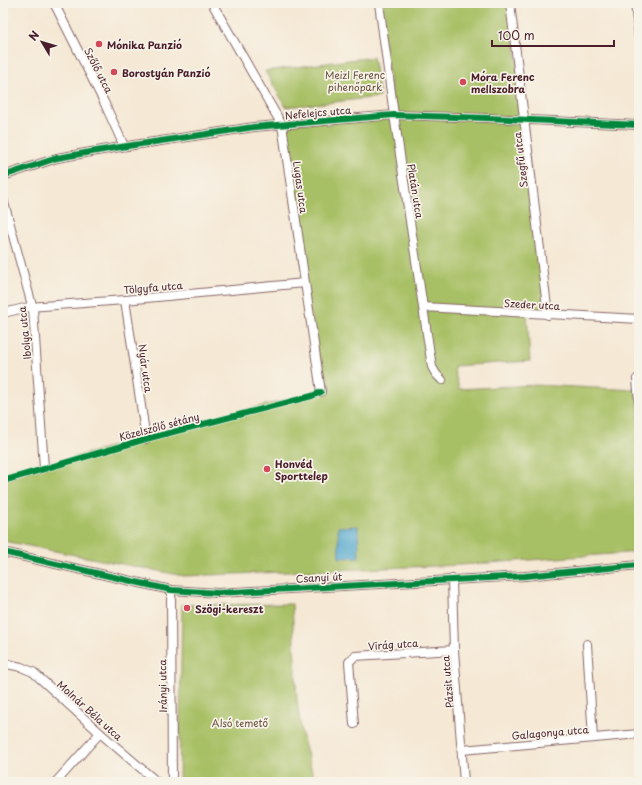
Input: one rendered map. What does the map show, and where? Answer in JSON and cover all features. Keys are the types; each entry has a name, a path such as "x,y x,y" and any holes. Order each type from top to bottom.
{"street":[{"name":"Szőlő utca","path":"54,3 104,102 124,146"},
{"name":"Lugas utca","path":"212,3 282,125 321,392"},
{"name":"Platán utca","path":"379,3 394,115 432,367 442,380"},
{"name":"Szegfű utca","path":"510,3 548,315"},
{"path":"635,3 638,16 639,38"},
{"name":"Nefelejcs utca","path":"3,176 57,158 124,146 254,127 394,115 639,125"},
{"name":"Ibolya utca","path":"3,199 32,307 44,468"},
{"name":"Tölgyfa utca","path":"3,313 32,307 305,283"},
{"name":"Nyár utca","path":"125,300 146,439"},
{"name":"Szeder utca","path":"423,307 639,319"},
{"path":"637,379 639,402"},
{"name":"Csanyi út","path":"3,552 171,590 218,592 525,576 639,565"},
{"name":"Pázsit utca","path":"452,579 454,650 464,782"},
{"name":"Irányi utca","path":"171,590 172,782"},
{"path":"587,644 593,738"},
{"name":"Virág utca","path":"354,724 349,662 355,656 454,650"},
{"name":"Molnár Béla utca","path":"3,663 21,667 33,672 157,782"},
{"path":"56,782 100,733"},
{"name":"Galagonya utca","path":"462,750 639,734"}],"green space":[{"path":"379,3 510,3 548,315 527,314 530,361 454,366 455,372 459,389 535,385 637,390 639,418 639,552 461,565 184,576 3,541 3,479 153,434 321,391 282,125 394,115"},
{"name":"Meizl Ferenc pihenőpark","path":"373,57 380,97 286,107 265,71"},
{"name":"Alsó temető","path":"292,604 297,701 302,735 314,782 179,782 182,605"}],"water":[{"path":"358,526 359,557 339,558 338,527"}],"cycle path":[{"path":"3,176 57,158 114,148 254,127 394,115 639,125"},
{"name":"Közelszőlő sétány","path":"3,481 146,439 312,396 321,392"},
{"path":"3,552 171,590 218,593 525,576 639,565"}],"place":[{"name":"Mónika Panzió","path":"99,44"},
{"name":"Borostyán Panzió","path":"114,72"},
{"name":"Móra Ferenc mellszobra","path":"463,82"},
{"name":"Honvéd Sporttelep","path":"267,469"},
{"name":"Szögi-kereszt","path":"187,608"}]}
